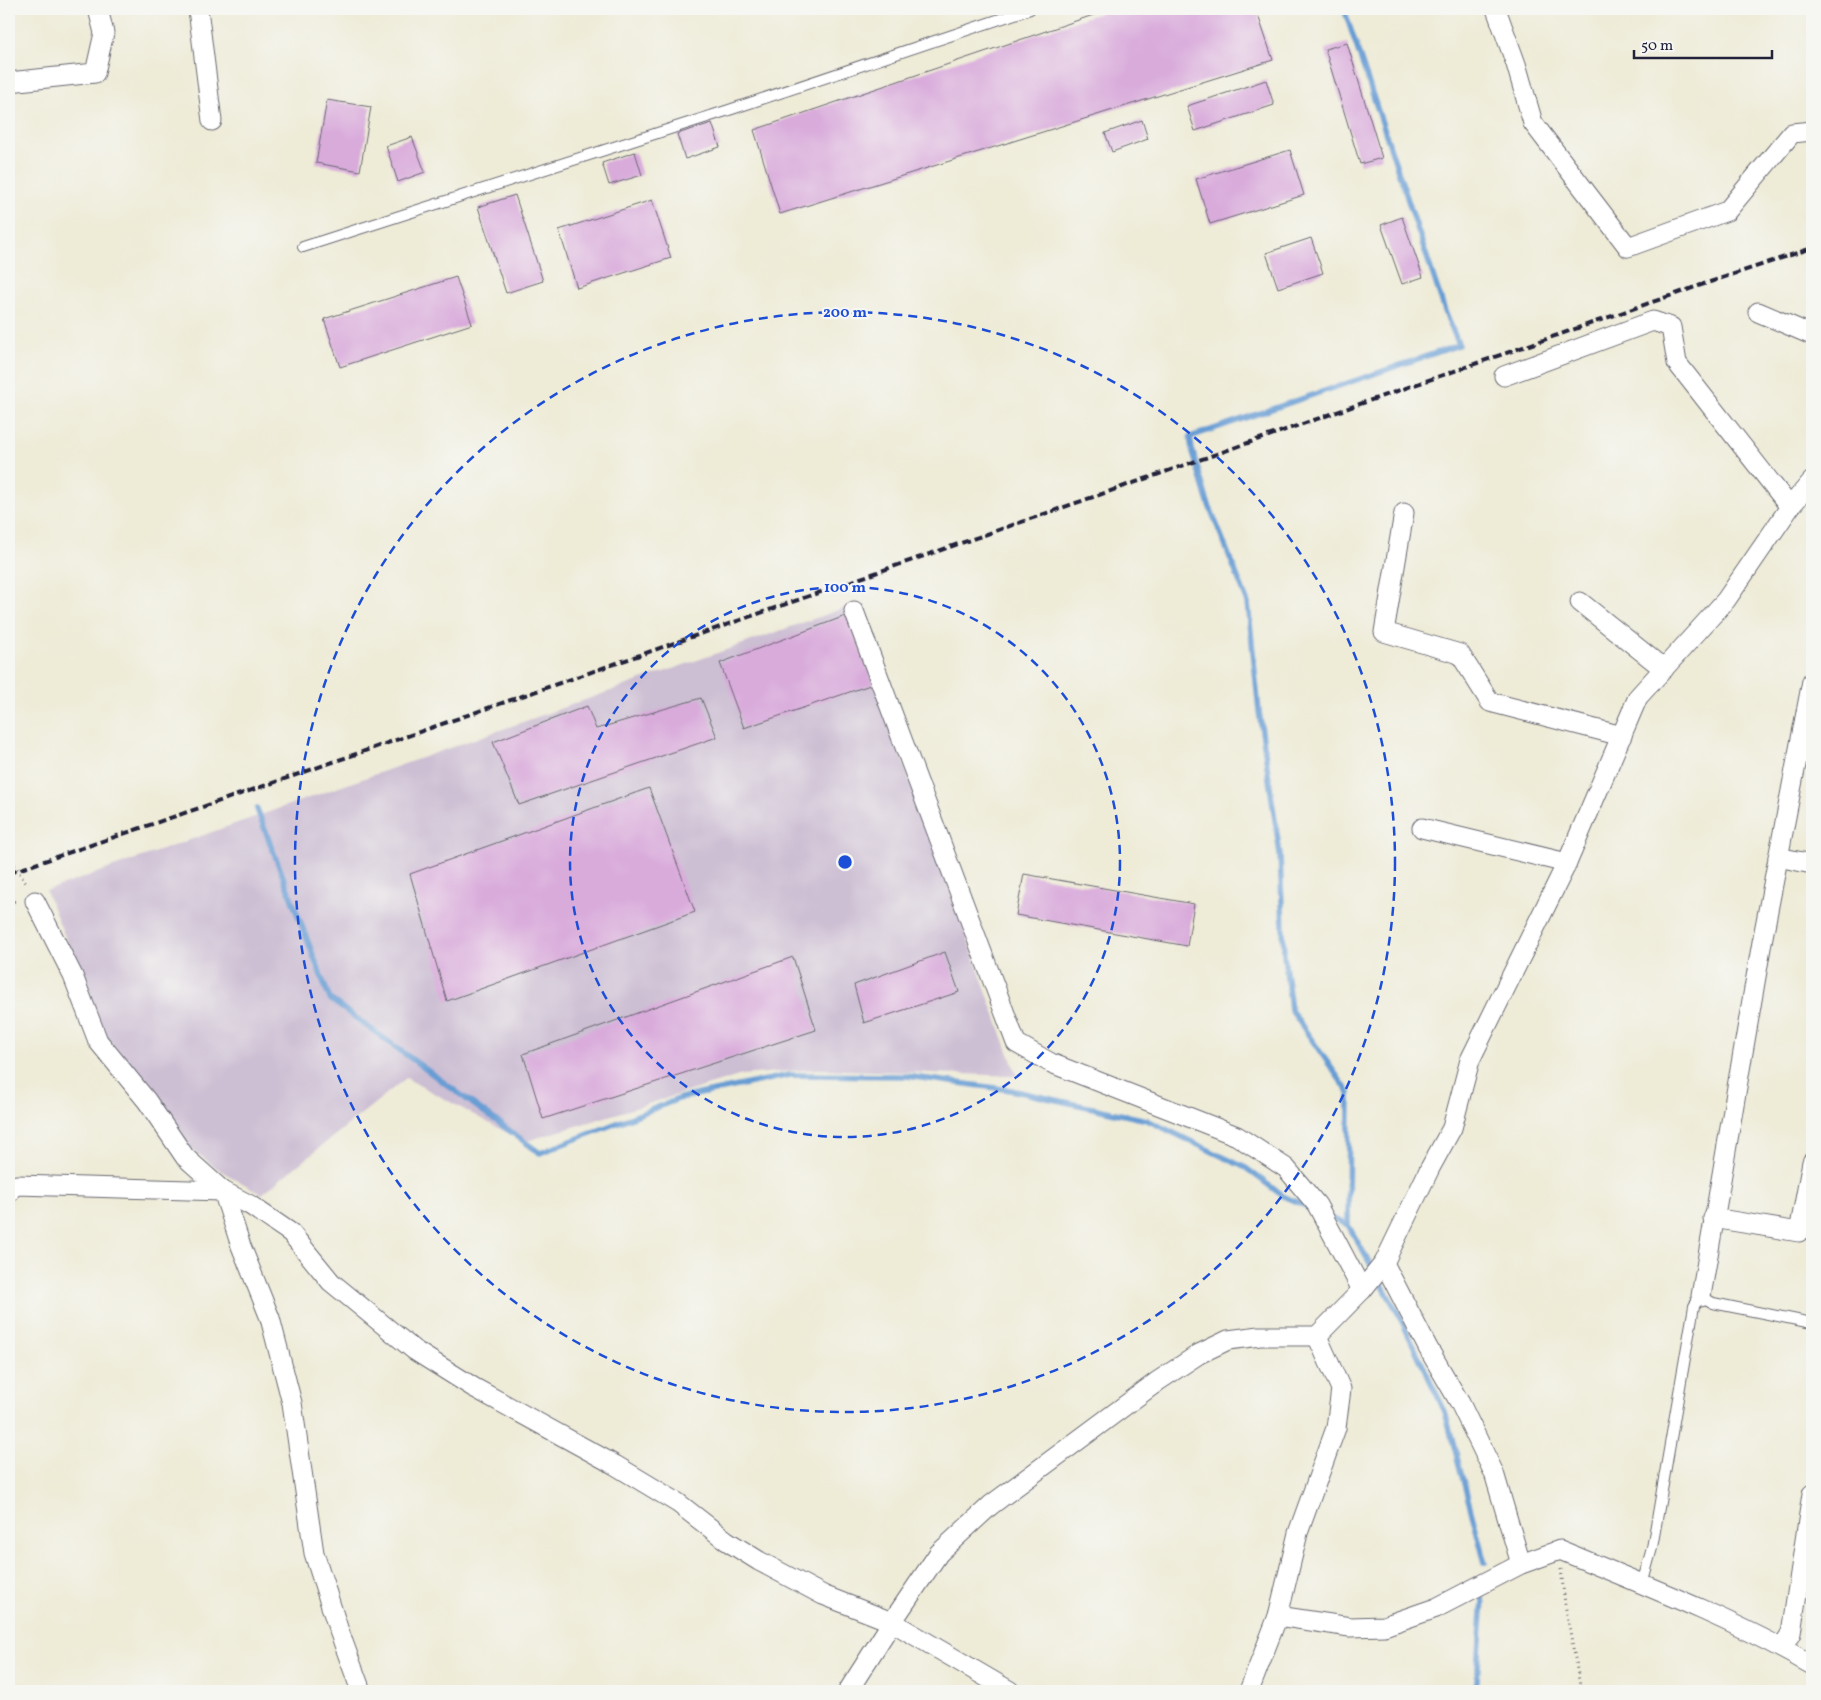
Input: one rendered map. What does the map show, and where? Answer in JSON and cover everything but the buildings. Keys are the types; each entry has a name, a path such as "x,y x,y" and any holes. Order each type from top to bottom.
{"street":[{"path":"9,82 95,73 104,32 98,9"},
{"path":"198,9 212,121"},
{"path":"1496,9 1516,64 1533,123 1628,247 1727,211 1792,133 1812,131"},
{"path":"1758,312 1812,336"},
{"path":"1504,376 1653,321 1671,327 1677,363 1790,506"},
{"path":"848,1691 939,1553 991,1505 1166,1376 1199,1354 1228,1340 1260,1336 1317,1336 1362,1290 1384,1263 1430,1168 1452,1128 1470,1060 1566,863 1638,697 1726,600 1790,506 1812,481"},
{"path":"1404,514 1384,632 1460,654 1490,702 1622,736"},
{"path":"1580,602 1664,669"},
{"path":"854,611 1016,1043 1051,1063 1237,1136 1286,1168 1316,1205 1362,1290"},
{"path":"1701,1296 1760,952 1812,681"},
{"path":"1422,828 1566,863"},
{"path":"1778,857 1812,864"},
{"path":"35,901 73,976 98,1041 147,1101 184,1157 223,1192 250,1205 291,1233 331,1282 414,1350 473,1388 615,1465 670,1498 727,1541 759,1561 823,1595 892,1622 1010,1691"},
{"path":"1713,1218 1800,1232 1812,1162"},
{"path":"9,1193 10,1189 18,1185 223,1192"},
{"path":"223,1192 241,1246 270,1318 292,1403 314,1553 360,1691"},
{"path":"1384,1263 1428,1348 1460,1403 1494,1473 1521,1564"},
{"path":"1249,1691 1278,1616 1298,1533 1336,1428 1342,1389 1317,1336"},
{"path":"1782,1648 1791,1633 1812,1494"},
{"path":"1278,1616 1350,1627 1384,1626 1436,1608 1521,1564 1560,1550 1695,1606 1782,1648 1812,1665"}],"lane":[{"path":"303,247 729,110 1030,9"},
{"path":"1642,1584 1652,1548 1694,1306 1701,1296 1713,1304 1812,1323"}],"path":[{"path":"9,856 35,901"},
{"path":"1560,1550 1565,1604 1581,1691"}],"shaded area":[{"path":"847,607 1017,1076 816,1069 742,1075 524,1142 406,1078 262,1194 221,1171 182,1142 151,1088 107,1039 46,891"}],"waterway":[{"path":"1344,9 1446,314 1459,345 1190,437 1207,500 1248,603 1259,711 1280,854 1284,955 1291,1010 1349,1093 1348,1225 1398,1313 1445,1412 1485,1563"},
{"path":"257,809 330,999 540,1153 681,1098 790,1075 906,1076 1011,1090 1147,1120 1246,1168 1283,1196 1312,1209"},
{"path":"1329,1217 1348,1225"},
{"path":"1474,1691 1477,1681 1483,1599"}],"railway":[{"path":"9,873 1812,248"}]}
